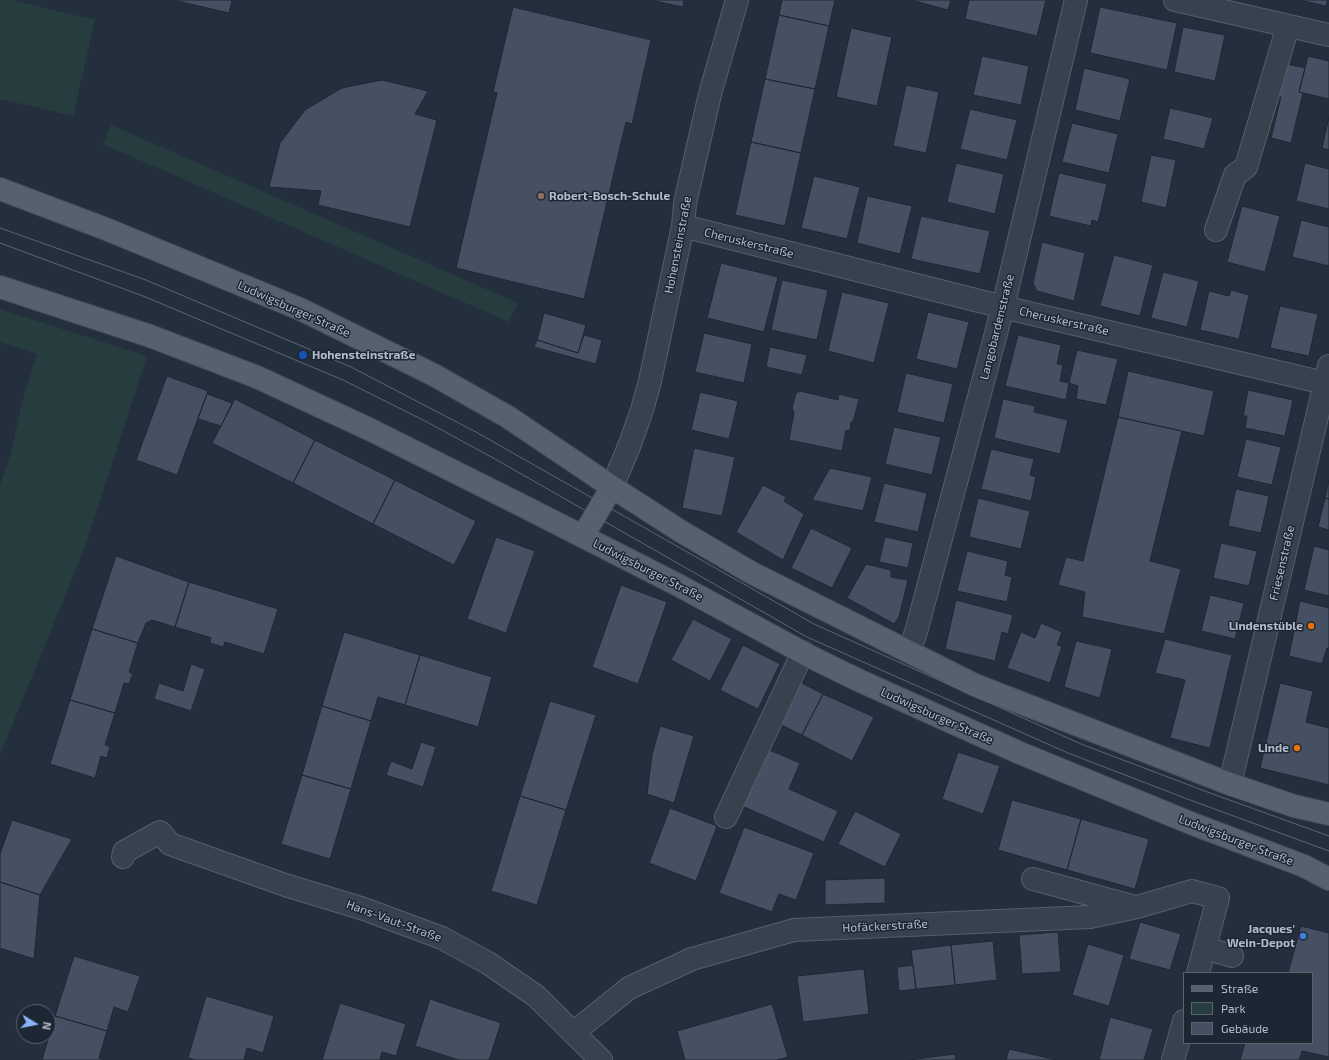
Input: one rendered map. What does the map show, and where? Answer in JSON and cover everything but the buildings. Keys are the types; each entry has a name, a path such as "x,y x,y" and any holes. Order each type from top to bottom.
{"main road":[{"name":"Ludwigsburger Straße","path":"0,189 106,229 300,309 434,375 501,414 682,532 752,573 975,685 1230,784 1294,806 1329,814"},
{"name":"Ludwigsburger Straße","path":"0,286 150,336 257,377 441,464 678,585 858,680 1020,753 1193,824 1304,866 1329,878"},
{"name":"Ludwigsburger Straße","path":"583,536 612,486"}],"street":[{"name":"Hohensteinstraße","path":"612,486 630,444 650,381 683,226 685,203 710,94 737,0"},
{"name":"Langobardenstraße","path":"910,652 1003,307 1076,0"},
{"path":"1175,0 1329,35"},
{"path":"1216,230 1235,175 1246,167 1288,26"},
{"name":"Cheruskerstraße","path":"683,226 1003,307 1328,378"},
{"name":"Friesenstraße","path":"1230,784 1328,378"},
{"path":"726,817 803,652"},
{"name":"Hans-Vaut-Straße","path":"123,857 124,852 160,832 170,844 285,885 364,909 442,938 488,963 536,996 601,1060"},
{"path":"1033,879 1138,907"},
{"name":"Hofäckerstraße","path":"573,1033 629,988 692,959 794,930 1090,916 1138,907 1192,891 1218,898 1205,948"},
{"path":"1198,972 1205,948 1232,956"},
{"path":"1173,1060 1183,1025"}],"green space":[{"path":"0,0 12,0 95,20 73,116 0,99"},
{"path":"111,125 518,303 509,322 103,144"},
{"path":"0,309 147,356 85,547 0,755 0,486 11,452 24,395 37,354 0,342"}],"tram line":[{"path":"0,228 146,280 351,367 476,432 814,624 1081,744 1329,836"},
{"path":"0,243 143,296 343,380 427,422 495,459 807,637 1068,753 1329,851"}],"place":[{"name":"Robert-Bosch-Schule","path":"541,196"},
{"name":"Hohensteinstraße","path":"303,355"},
{"name":"Lindenstüble","path":"1311,626"},
{"name":"Linde","path":"1297,748"},
{"name":"Jacques' Wein-Depot","path":"1303,936"}]}
